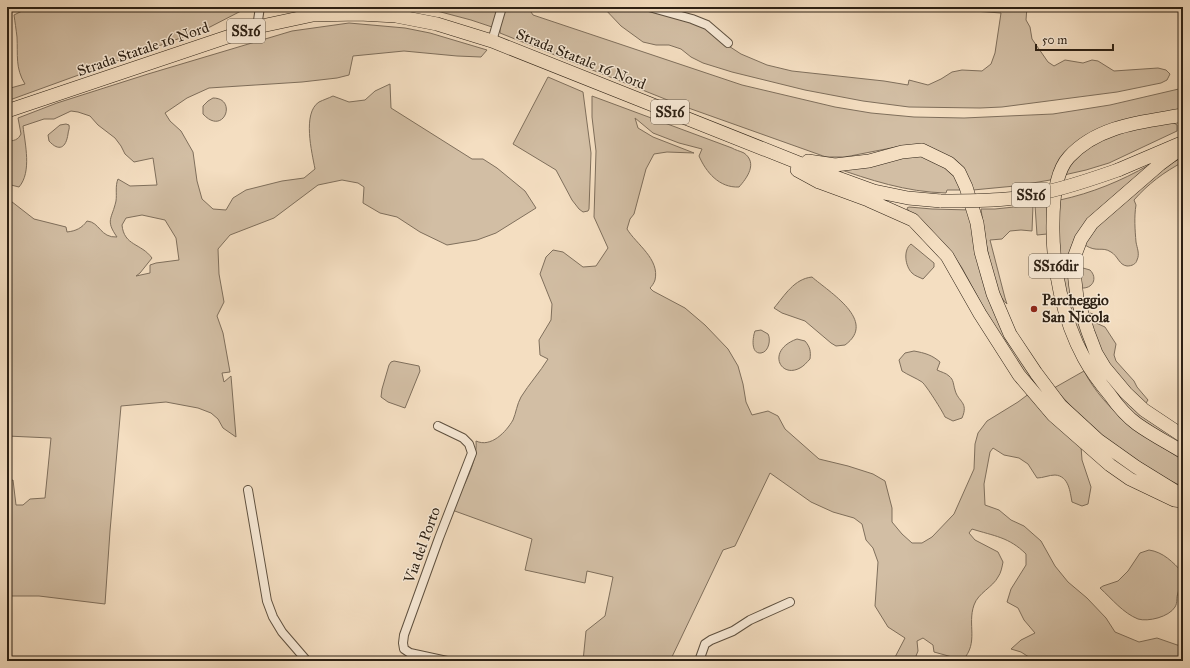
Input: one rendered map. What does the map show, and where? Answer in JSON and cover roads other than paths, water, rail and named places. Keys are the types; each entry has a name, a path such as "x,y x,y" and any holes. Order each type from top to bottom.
{"main road":[{"name":"Strada Statale 16 Nord","path":"7,111 256,27 312,15 352,14 396,16 437,24 492,41 785,158 874,191 908,198 941,201 1005,199 1032,195 1076,185 1118,170 1183,142"},
{"name":"SS16dir","path":"1183,115 1127,125 1105,132 1084,143 1068,158 1060,174 1053,206 1052,238 1058,282 1064,307 1073,336 1095,377 1116,403 1136,423 1183,452"},
{"path":"745,142 819,182 868,200 913,220 947,256 980,314 1019,375 1053,415 1110,465 1130,479 1174,500 1183,501"},
{"name":"SS16dir","path":"1183,147 1143,178 1092,223 1081,239 1075,255 1074,272 1077,298 1096,353 1105,368 1126,393 1144,410 1183,436"},
{"path":"785,158 835,165 869,161 902,152 922,150 949,163 959,172 966,187 974,216 981,252 993,294 1010,334 1036,373 1060,405 1098,440 1136,467 1183,496"}],"street":[{"path":"256,27 260,7"},
{"path":"492,41 502,7"},
{"path":"649,7 692,19 707,26 728,43"},
{"name":"Via del Porto","path":"438,426 463,438 469,444 472,453 439,538 404,635 403,643 404,649 410,653 447,661"},
{"path":"248,490 267,601 273,617 282,632 307,661"},
{"path":"699,661 705,644 711,640 733,631 750,620 790,602"}],"place":[{"name":"Parcheggio San Nicola","path":"1034,309"}]}
